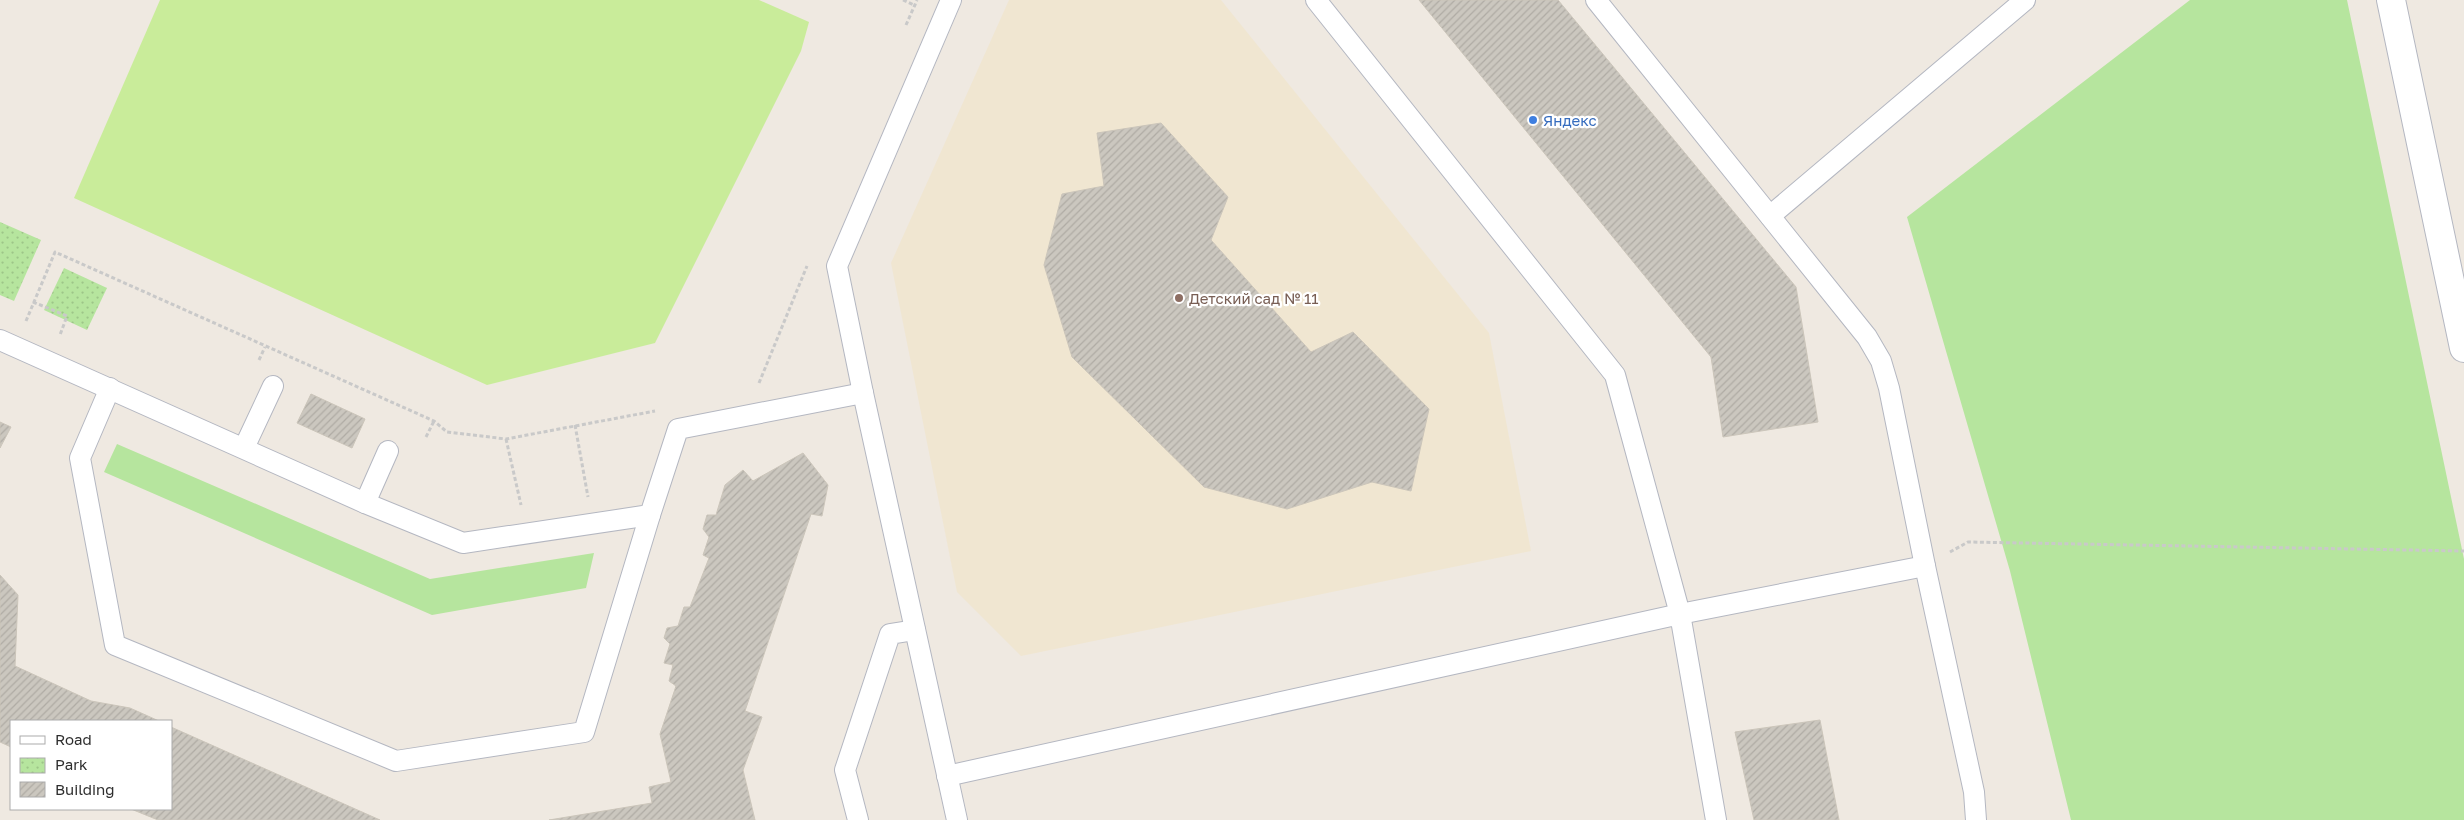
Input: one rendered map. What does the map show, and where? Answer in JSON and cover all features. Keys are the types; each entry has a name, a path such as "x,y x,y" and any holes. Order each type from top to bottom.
{"street":[{"path":"2391,0 2464,348"}],"lane":[{"path":"951,0 837,266 957,820"},
{"path":"1316,0 1615,374 1680,614 1716,820"},
{"path":"1596,0 1867,337 1881,361 1889,388 1974,792 1976,820"},
{"path":"1770,216 2020,2"},
{"path":"0,340 366,503 463,543 650,515"},
{"path":"244,448 273,386"},
{"path":"110,388 80,458 115,645 396,762 584,732 678,429 863,393"},
{"path":"366,503 388,451"},
{"path":"947,776 1680,614 1925,566"},
{"path":"858,820 845,770 890,634 915,630"}],"path":[{"path":"903,32 917,0"},
{"path":"26,321 55,252 434,421 447,432 506,438 663,410"},
{"path":"758,386 810,259"},
{"path":"33,302 67,316 59,336"},
{"path":"258,363 265,347"},
{"path":"426,437 434,421"},
{"path":"575,425 588,500"},
{"path":"506,438 522,511"},
{"path":"1925,566 1968,542 2464,551"}],"shaded area":[{"name":"Детский сад № 11","path":"1009,0 1221,0 1489,333 1531,551 1021,656 957,592 891,263"}],"green space":[{"path":"160,0 759,0 809,22 801,51 655,343 487,385 74,198"},
{"path":"2190,0 2347,0 2464,559 2464,820 2071,820 2010,571 1907,217"},
{"path":"0,222 41,240 14,301 0,295"},
{"path":"64,268 107,288 87,330 44,310"},
{"path":"117,444 430,579 594,553 586,588 432,615 104,472"}],"building":[{"path":"1419,0 1558,0 1796,287 1818,422 1723,437 1711,357"},
{"path":"1161,123 1228,197 1211,240 1311,352 1353,332 1429,409 1411,491 1372,482 1287,509 1204,487 1072,357 1044,265 1062,194 1104,186 1097,133"},
{"path":"311,394 365,419 352,448 297,423"},
{"path":"0,422 11,427 0,448"},
{"path":"803,453 828,485 822,516 811,514 745,711 762,717 743,770 755,820 549,820 652,803 649,787 671,782 660,734 676,686 669,681 673,665 664,663 670,644 664,638 667,628 678,626 684,607 690,607 709,558 703,555 709,537 703,529 707,515 716,515 725,485 743,470 753,481"},
{"path":"0,575 18,595 15,666 91,701 130,708 157,720 10,720 10,747 0,742"},
{"path":"1820,720 1839,820 1754,820 1735,732"},
{"path":"172,727 380,820 158,820 133,810 172,810"}],"place":[{"name":"Яндекс","path":"1533,120"},
{"name":"Детский сад № 11","path":"1179,298"}]}
